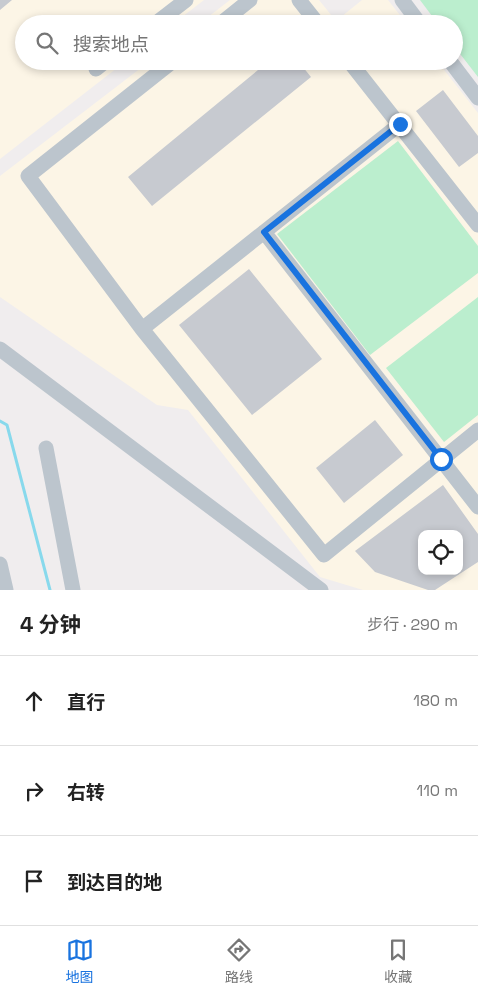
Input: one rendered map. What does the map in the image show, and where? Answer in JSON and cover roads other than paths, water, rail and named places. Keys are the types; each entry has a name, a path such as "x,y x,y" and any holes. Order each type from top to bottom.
{"street":[{"path":"167,15 186,0"},
{"path":"231,15 250,0"},
{"path":"299,0 311,15"},
{"path":"402,0 413,15"},
{"path":"162,70 28,176 142,329 324,555 478,430"},
{"path":"356,70 478,225"},
{"path":"457,70 478,98"},
{"path":"142,329 400,124"},
{"path":"264,232 478,507"},
{"path":"0,349 321,590"},
{"path":"46,448 73,590"},
{"path":"0,564 6,590"}],"waterway":[{"path":"0,421 7,425 50,590"}]}
